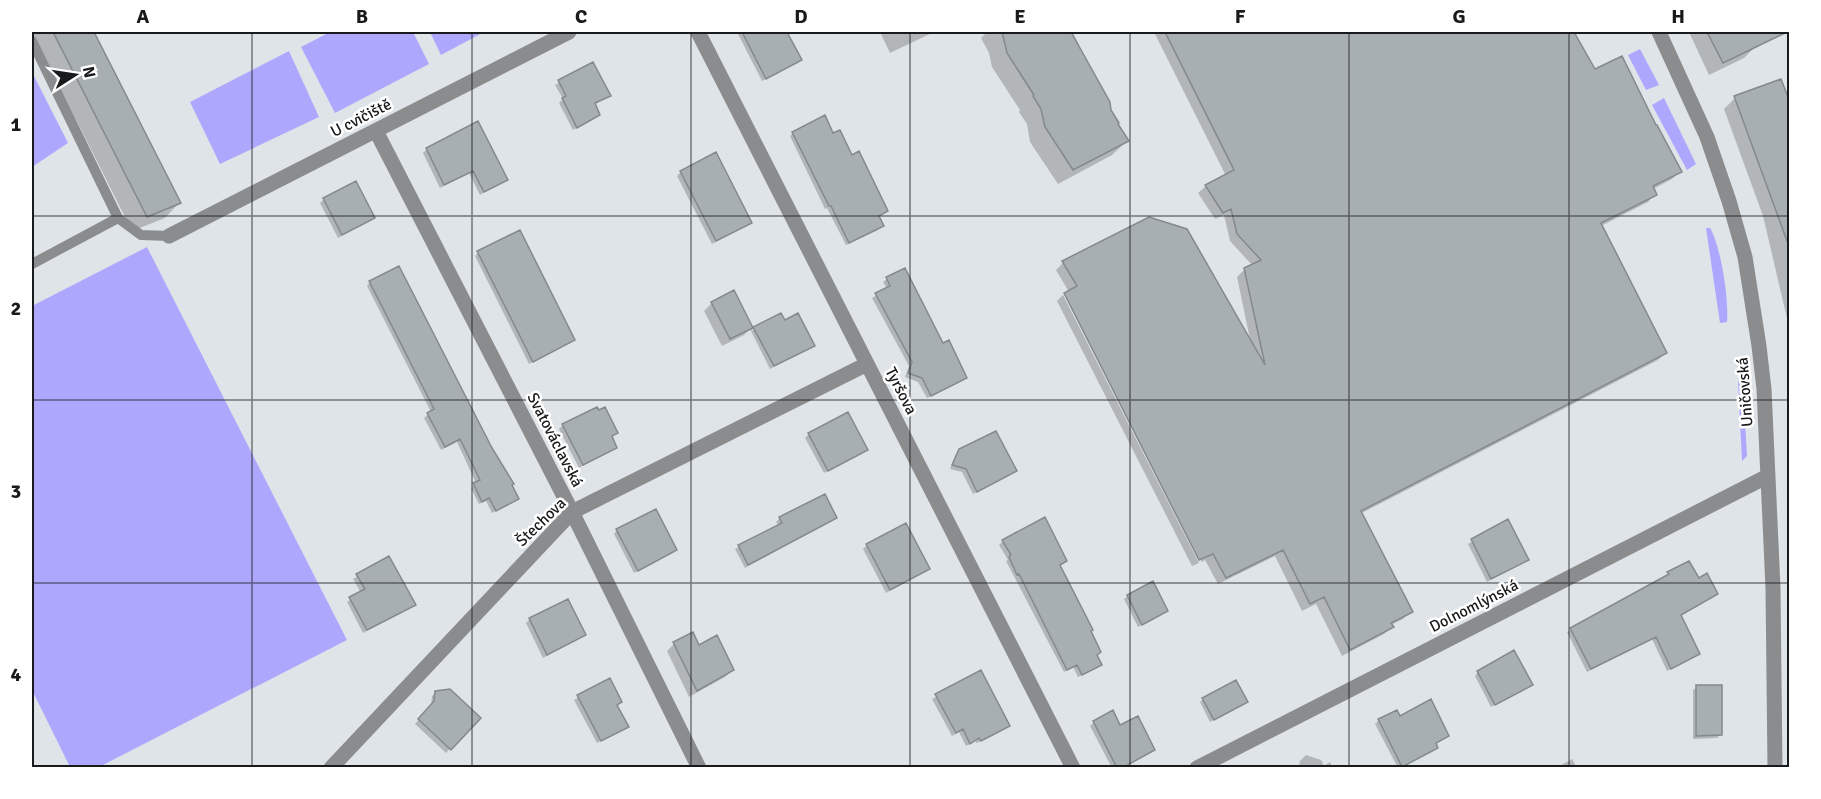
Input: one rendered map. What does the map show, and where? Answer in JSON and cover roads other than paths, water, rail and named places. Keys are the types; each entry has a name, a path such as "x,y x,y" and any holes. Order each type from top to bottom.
{"street":[{"name":"U cvičiště","path":"169,237 569,32"},
{"name":"Tyršova","path":"698,32 1073,768"},
{"name":"Uničovská","path":"1659,32 1707,136 1745,257 1761,367 1768,476 1775,768"},
{"name":"Svatováclavská","path":"376,131 572,512 699,768"},
{"name":"Štechova","path":"331,768 572,512 867,364"},
{"name":"Dolnomlýnská","path":"1197,768 1768,476"}],"lane":[{"path":"32,41 118,218 141,236 169,237"},
{"path":"32,264 118,218"}]}
